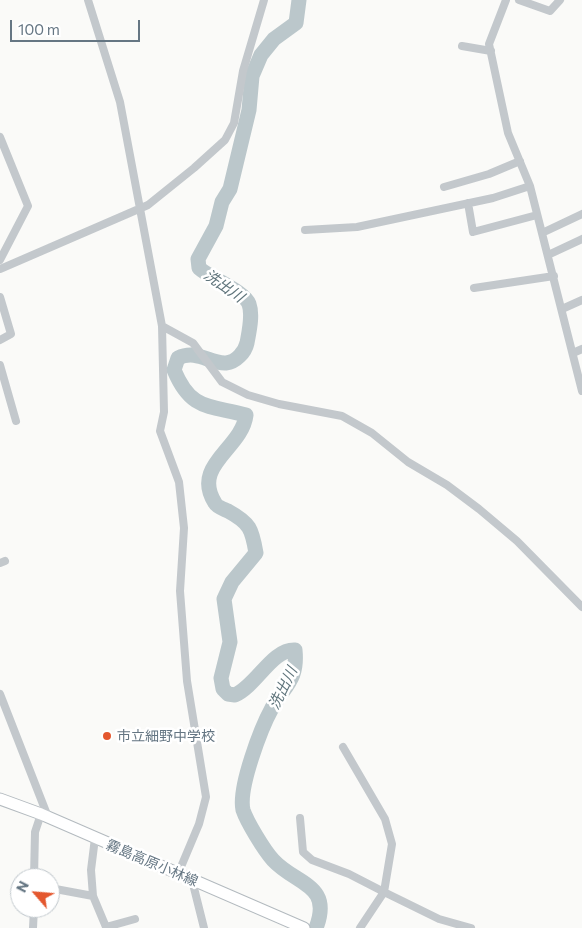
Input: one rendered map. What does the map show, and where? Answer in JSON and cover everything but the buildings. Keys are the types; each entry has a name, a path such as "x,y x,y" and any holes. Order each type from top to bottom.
{"main road":[{"name":"霧島高原小林線","path":"0,799 44,815 295,926"}],"street":[{"path":"88,0 120,102 141,208 162,326 164,412 160,432 179,482 184,528 180,590 187,681 206,797 199,824 178,874"},
{"path":"0,269 141,208 161,196 225,140 234,123 243,71 264,0"},
{"path":"506,0 489,44 508,133 530,186 582,391"},
{"path":"519,0 550,11 560,0"},
{"path":"462,46 491,51"},
{"path":"0,137 28,206 0,260"},
{"path":"444,187 490,174 520,161"},
{"path":"305,230 356,227 493,198 530,186"},
{"path":"468,203 473,232 537,215"},
{"path":"542,233 582,214"},
{"path":"548,254 582,239"},
{"path":"474,288 554,276"},
{"path":"0,297 11,334 0,340"},
{"path":"562,309 582,300"},
{"path":"162,326 193,343 222,382 248,395 279,404 342,416 372,433 408,462 447,485 480,508 517,541 582,607"},
{"path":"572,353 582,349"},
{"path":"0,365 16,421"},
{"path":"0,694 44,815 35,832 34,868"},
{"path":"342,747 385,819 392,844 384,892 360,928"},
{"path":"300,818 303,852 312,860 349,874 439,919 471,928"},
{"path":"95,838 91,870 93,896 106,928 135,919"},
{"path":"192,880 204,928"},
{"path":"60,890 93,896"}],"waterway":[{"name":"洗出川","path":"299,0 296,23 274,39 261,55 252,76 249,110 230,189 222,202 216,226 198,259 199,268 241,294 249,304 251,318 246,346 237,359 230,362 220,363 191,355 178,358 174,370 180,383 194,400 211,407 246,415 243,427 213,467 209,478 209,490 215,503 241,519 249,527 256,553 232,582 224,599 230,642 221,678 223,689 228,694 235,695 250,684 279,655 295,650 294,668 290,682 267,717 247,773 242,800 243,810 248,821 265,850 282,868 310,887 316,894 320,902 320,913 316,928"}],"place":[{"name":"市立細野中学校","path":"107,736"}]}
